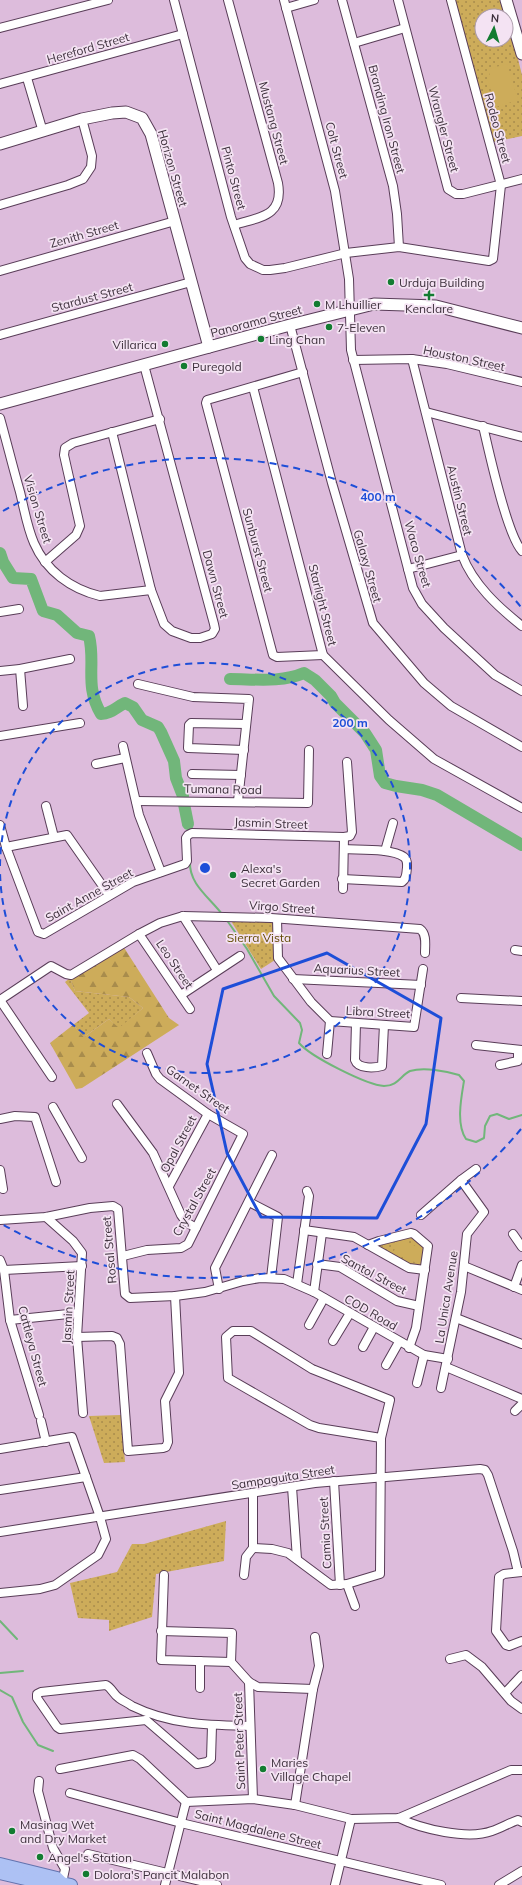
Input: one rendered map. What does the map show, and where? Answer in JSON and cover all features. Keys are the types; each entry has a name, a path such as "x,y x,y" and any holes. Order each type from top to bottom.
{"main road":[{"path":"0,1864 57,1878 60,1884"},
{"path":"0,1873 60,1884"}],"street":[{"path":"0,28 108,0"},
{"name":"Pinto Street","path":"174,0 234,225 247,261 254,267 263,270 285,268 346,253"},
{"name":"Mustang Street","path":"228,0 276,175 280,196 277,206 268,215 234,225"},
{"path":"285,4 314,0"},
{"name":"Branding Iron Street","path":"342,0 393,186 397,214 399,247"},
{"name":"Wrangler Street","path":"398,0 448,189 456,194 463,194 522,180"},
{"name":"Rodeo Street","path":"346,253 399,247 489,261 493,259 501,185 452,0"},
{"path":"506,0 522,54"},
{"name":"Colt Street","path":"285,4 335,191 346,253 350,310"},
{"path":"354,43 405,28"},
{"name":"Hereford Street","path":"0,84 27,78 183,34"},
{"path":"27,78 43,132"},
{"name":"Horizon Street","path":"0,144 82,119 112,112 126,112 142,118 151,134 209,347"},
{"path":"0,205 68,186 83,179 91,167 92,156 82,119"},
{"name":"Zenith Street","path":"0,271 175,221"},
{"name":"Stardust Street","path":"0,335 191,282"},
{"name":"Panorama Street","path":"0,404 290,325 374,304 436,306 522,328"},
{"name":"Waco Street","path":"350,310 351,350 353,360 408,569 417,595 434,618 495,675 522,691"},
{"name":"Galaxy Street","path":"290,325 332,483 373,623 420,678 451,706 522,747"},
{"name":"Houston Street","path":"353,360 412,360 447,364 522,382"},
{"name":"Austin Street","path":"412,360 462,555 472,576 489,596 522,626"},
{"name":"Dawn Street","path":"112,432 151,590 164,624 172,631 191,638 200,638 214,632 214,624 160,419 144,365"},
{"path":"253,387 303,372"},
{"name":"Sunburst Street","path":"253,387 206,401 273,655 277,657 323,654"},
{"name":"Starlight Street","path":"253,387 323,654 389,720 434,759 522,808"},
{"path":"426,412 522,437"},
{"name":"Vision Street","path":"0,418 33,542 45,562 64,581 73,587 92,595 100,596 151,590"},
{"path":"45,562 76,535 80,526 79,516 64,455 65,448 73,443 160,419"},
{"path":"482,426 509,523 515,540 522,551"},
{"path":"408,569 462,555"},
{"path":"0,612 19,609"},
{"path":"0,671 20,669 70,659"},
{"path":"20,669 23,706"},
{"path":"138,684 193,697 249,699 242,776 238,801"},
{"path":"0,736 80,723"},
{"path":"244,750 188,748 189,725 246,724"},
{"path":"122,746 140,815 161,872"},
{"name":"Tumana Road","path":"136,801 309,802 309,750"},
{"path":"96,764 126,758"},
{"path":"343,889 342,879 344,849 347,837 352,832 347,762"},
{"path":"192,774 242,776"},
{"path":"46,806 54,836"},
{"path":"385,851 393,823"},
{"path":"0,825 6,847 54,836 66,835 70,838 109,895"},
{"name":"Jasmin Street","path":"190,834 347,837"},
{"name":"Saint Anne Street","path":"6,847 38,932 40,934 44,934 133,882 186,863 190,834"},
{"path":"342,879 403,882 406,876 408,863 405,858 398,854 385,851 344,849"},
{"path":"183,916 217,970"},
{"name":"Virgo Street","path":"0,1000 51,966 71,975 139,934 160,923 183,916 232,916 420,929 424,932 425,936 425,953"},
{"path":"277,919 277,956 293,979 330,1022 327,1054"},
{"name":"Leo Street","path":"139,934 190,1009"},
{"path":"181,995 240,956"},
{"name":"Libra Street","path":"330,1022 414,1027 423,969"},
{"name":"Aquarius Street","path":"293,979 421,985"},
{"path":"461,998 522,1001"},
{"path":"0,1000 52,1077"},
{"path":"356,1023 355,1062 360,1066 380,1066 383,1063 384,1025"},
{"path":"476,1045 520,1050 518,1061 500,1065"},
{"name":"Garnet Street","path":"147,1053 156,1074 160,1079 208,1114 243,1133 243,1136"},
{"path":"117,1104 153,1152 169,1186 180,1215 186,1222 196,1228"},
{"path":"53,1107 82,1158"},
{"name":"Opal Street","path":"169,1186 208,1114"},
{"path":"0,1119 15,1116 35,1117 56,1182"},
{"name":"Crystal Street","path":"123,1256 151,1250 185,1246 196,1228 243,1136"},
{"path":"219,1289 215,1268 272,1155"},
{"path":"421,1215 476,1169"},
{"path":"0,1170 3,1189"},
{"name":"La Unica Avenue","path":"441,1388 456,1318 467,1234 484,1214 484,1211 461,1180"},
{"path":"297,1284 309,1196 307,1191"},
{"path":"249,1202 278,1217 271,1278"},
{"name":"Rosal Street","path":"0,1220 46,1217 90,1208 116,1207 118,1209 123,1256 125,1294 127,1296 175,1296 219,1289 243,1281 271,1278 284,1279"},
{"name":"Jasmin Street","path":"46,1217 78,1246 82,1253 78,1337 83,1413"},
{"path":"304,1230 354,1237 409,1268 425,1270"},
{"path":"314,1292 322,1233"},
{"path":"368,1245 410,1233 414,1234 428,1246 416,1328 409,1348"},
{"path":"513,1234 522,1247"},
{"name":"Cattleya Street","path":"0,1260 4,1270 10,1320 46,1442"},
{"name":"Santol Street","path":"317,1264 340,1267 397,1302 420,1306"},
{"path":"464,1266 518,1288 522,1265"},
{"path":"4,1270 82,1266"},
{"name":"COD Road","path":"284,1279 314,1292 409,1348 447,1363 522,1399"},
{"path":"78,1337 112,1336 117,1338 120,1344 128,1451 166,1447 165,1402 179,1372 175,1296"},
{"path":"309,1325 324,1298"},
{"path":"10,1320 78,1313"},
{"path":"333,1341 350,1313"},
{"path":"456,1318 522,1344"},
{"path":"363,1347 374,1327"},
{"path":"253,1548 280,1551 297,1559 331,1585 344,1584 380,1574 381,1438 390,1400 312,1369 251,1331 233,1331 226,1337 228,1378 310,1425 319,1428 381,1438"},
{"path":"386,1365 399,1342"},
{"path":"417,1383 424,1355"},
{"path":"515,1412 522,1404"},
{"path":"0,1449 72,1437 100,1517 106,1539 98,1555 55,1585 40,1589 0,1593"},
{"name":"Sampaguita Street","path":"0,1532 334,1481 480,1469 485,1470 488,1474 520,1572"},
{"path":"0,1490 86,1477"},
{"name":"Camia Street","path":"334,1481 344,1584 355,1606"},
{"path":"292,1487 297,1559"},
{"path":"244,1575 246,1557 253,1548 252,1494"},
{"path":"520,1572 498,1576 496,1631 506,1645 512,1645 522,1641"},
{"path":"164,1575 161,1660 231,1662"},
{"path":"161,1631 232,1634 231,1662 249,1682 258,1687 313,1689"},
{"path":"295,1805 313,1689 319,1666 315,1637"},
{"path":"450,1659 466,1655 482,1667 511,1701 522,1709"},
{"path":"200,1661 200,1688"},
{"path":"505,1693 522,1675"},
{"name":"Saint Peter Street","path":"249,1682 253,1799"},
{"path":"212,1726 211,1759 207,1762 196,1764 147,1716 118,1697 110,1687 106,1685 41,1692 38,1694 37,1698 57,1727 60,1729 147,1716 212,1726 250,1726"},
{"path":"60,1769 133,1755 140,1759 186,1802 253,1799 295,1805 352,1819 399,1818 511,1770 522,1770"},
{"path":"39,1782 38,1791 53,1848 65,1869 60,1884"},
{"name":"Saint Magdalene Street","path":"70,1793 181,1823 441,1885"},
{"path":"165,1885 186,1802"},
{"path":"399,1818 411,1824 466,1835 491,1832 518,1820 522,1822"},
{"path":"335,1885 352,1819"},
{"path":"88,1854 217,1885"},
{"path":"499,1885 522,1871"}],"highlighted area":[{"path":"327,953 441,1018 426,1124 377,1218 261,1217 227,1153 207,1064 223,989"}],"green space":[{"path":"455,0 503,0 505,8 474,8 474,48 514,48 514,43 522,75 522,136 494,142"},
{"path":"507,64 518,100 496,107 487,77 490,76 488,69"},
{"name":"Sierra Vista","path":"231,921 274,922 275,960 261,969"},
{"path":"123,946 169,1018 179,1025 82,1088 76,1089 50,1043 73,1025 84,1037 109,1019 119,1028 143,1008 129,997 75,991 70,978"},
{"path":"70,978 75,991 129,997 143,1008 119,1029 109,1019 84,1037 73,1025 89,1013 65,982"},
{"path":"412,1236 426,1247 423,1266 410,1264 377,1246 380,1243"},
{"path":"399,1239 425,1250 419,1264 393,1253"},
{"path":"121,1415 125,1462 104,1463 89,1416"},
{"path":"226,1521 224,1561 156,1574 152,1617 109,1631 109,1620 78,1618 70,1583 117,1572 132,1544 144,1544"}],"waterway":[{"path":"0,553 3,562 13,578 31,579 43,611 57,615 77,633 89,636 91,646 93,694 101,714 111,712 125,703 133,707 142,720 158,727 174,761 176,778 183,796"},
{"path":"230,679 277,679 304,673 315,680 331,696 335,703 365,733 376,750 380,776 385,783 422,790 437,795 522,845"},
{"path":"184,804 188,824"},
{"path":"188,824 189,831"},
{"path":"190,862 196,884 222,914"},
{"path":"226,919 247,949 274,996 300,1023 302,1030 299,1043 305,1049 353,1076 384,1086 393,1084 410,1071 422,1069 448,1072 459,1075 464,1081 460,1119 466,1139 476,1142 484,1138 485,1126 490,1116 497,1114 509,1119 522,1115"},
{"path":"0,1621 17,1639"},
{"path":"0,1673 23,1671"},
{"path":"0,1690 12,1697 23,1722 38,1745 53,1751"}],"place":[{"name":"Urduja Building","path":"391,282"},
{"name":"Kenclare","path":"429,295"},
{"name":"M Lhuillier","path":"317,304"},
{"name":"7-Eleven","path":"329,327"},
{"name":"Ling Chan","path":"261,339"},
{"name":"Villarica","path":"165,344"},
{"name":"Puregold","path":"184,366"},
{"name":"Alexa's Secret Garden","path":"233,875"},
{"name":"Maries Village Chapel","path":"263,1769"},
{"name":"Masinag Wet and Dry Market","path":"12,1831"},
{"name":"Angel's Station","path":"40,1857"},
{"name":"Dolora's Pancit Malabon","path":"86,1874"}]}
